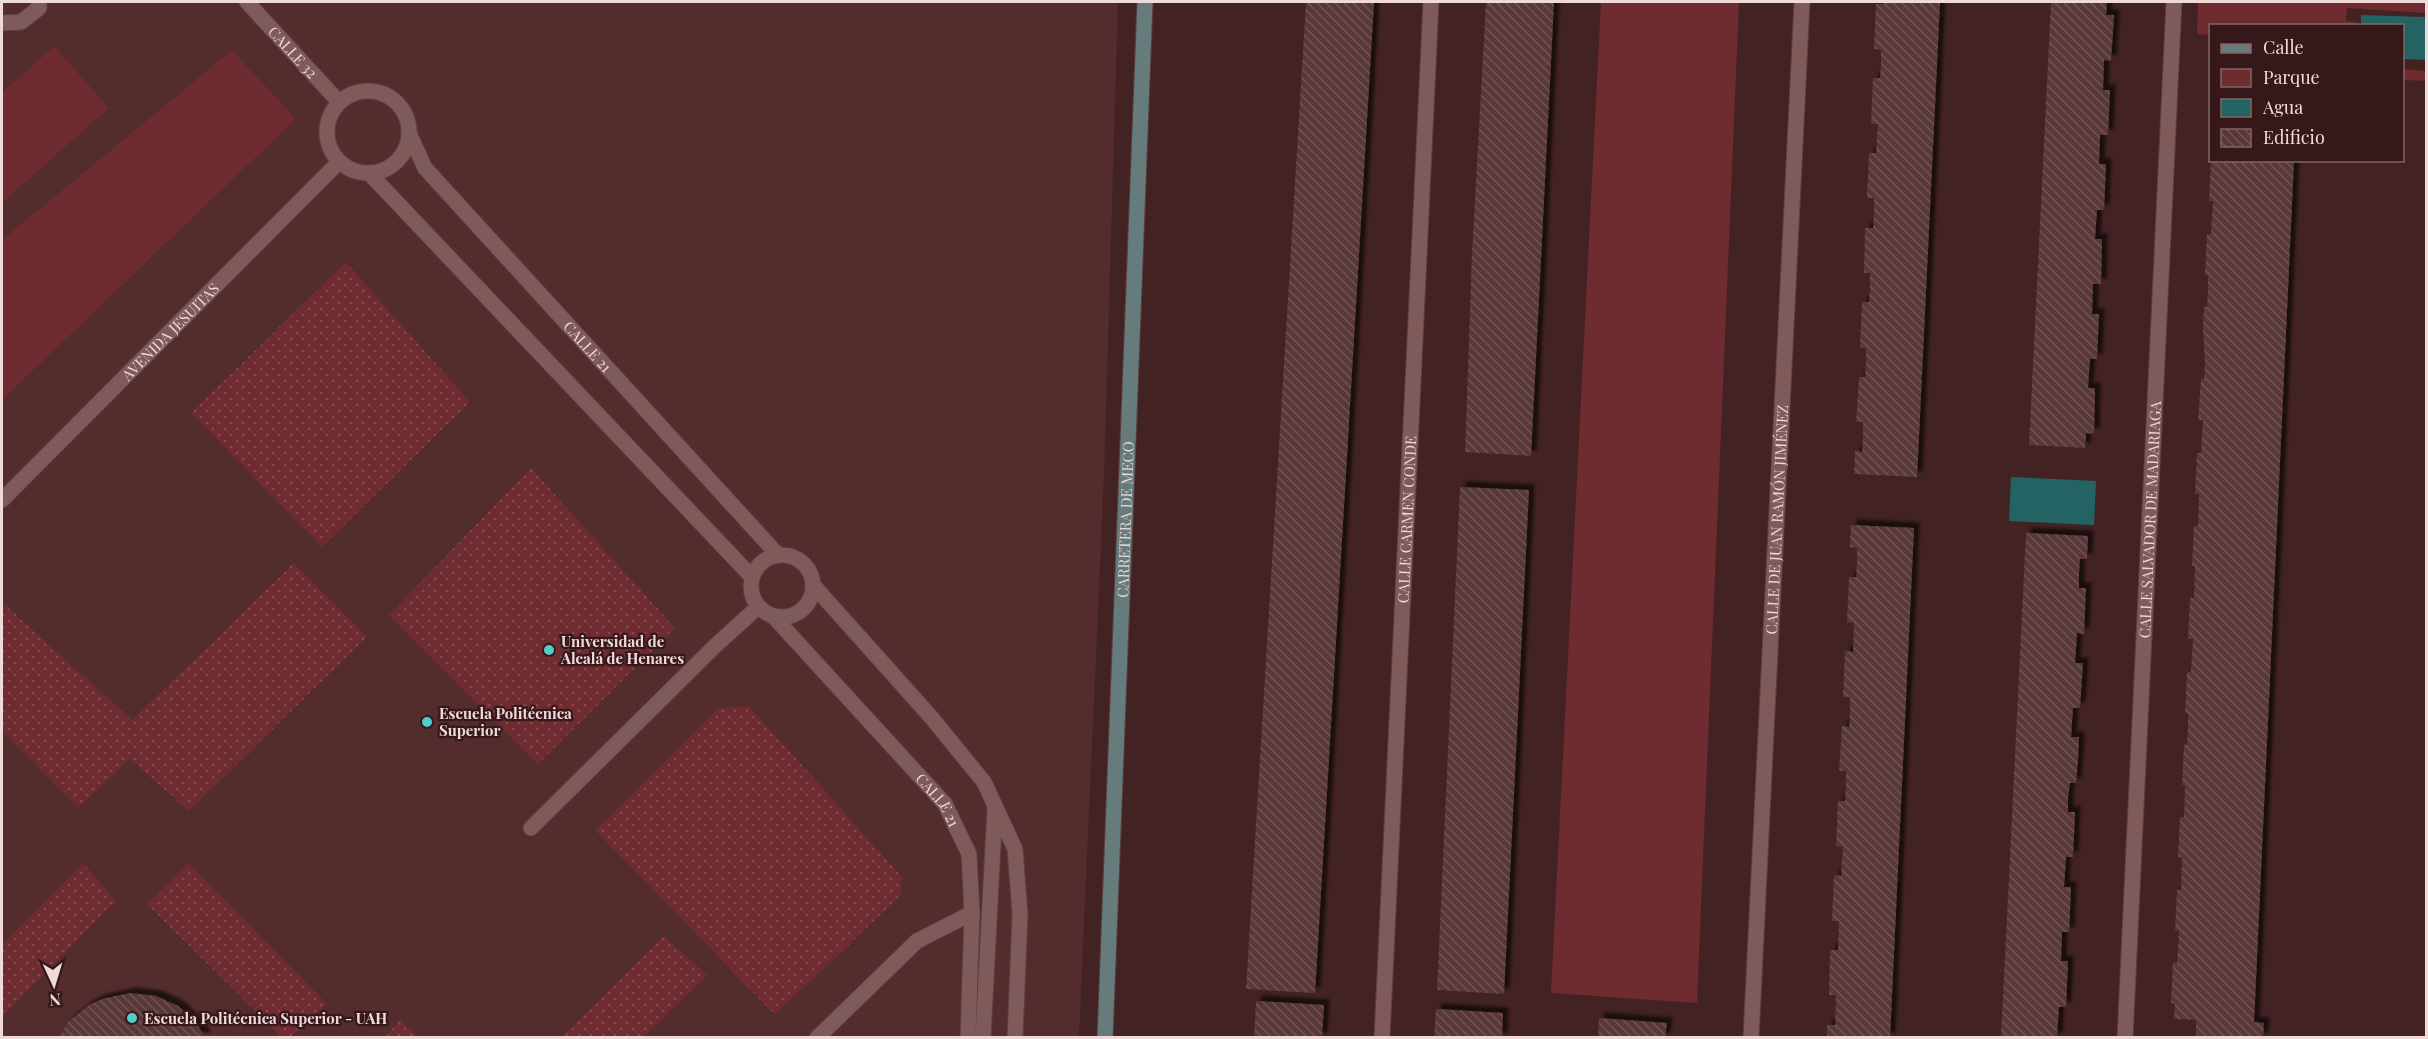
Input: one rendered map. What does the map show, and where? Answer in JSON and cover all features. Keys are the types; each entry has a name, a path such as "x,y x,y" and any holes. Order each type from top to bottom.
{"street":[{"path":"2,22 21,22 39,8 39,2"},
{"name":"CALLE 32","path":"247,2 339,102"},
{"name":"CARRETERA DE MECO","path":"1105,1038 1145,2"},
{"name":"CALLE CARMEN CONDE","path":"1382,1038 1431,2"},
{"name":"CALLE DE JUAN RAMÓN JIMÉNEZ","path":"1751,1038 1802,2"},
{"name":"CALLE SALVADOR DE MADARIAGA","path":"2125,1038 2174,2"},
{"path":"369,91 384,95 398,103 406,117 409,133 406,148 397,161 384,170 369,173 353,171 339,162 330,148 326,132 330,116 339,102 353,94 369,91"},
{"name":"CALLE 21","path":"409,133 425,168 778,555"},
{"name":"AVENIDA JESUITAS","path":"2,500 339,162"},
{"path":"369,173 752,578"},
{"path":"813,585 810,599 802,610 789,616 774,617 758,607 751,593 752,578 762,563 778,555 795,558 808,569 813,585 931,717 984,782 995,804 1015,849 1020,914 1015,1038"},
{"path":"531,828 716,645 758,607"},
{"name":"CALLE 21","path":"774,617 945,804 969,854 972,913 968,1038"},
{"path":"983,1038 995,804"},
{"path":"817,1038 917,941 972,913"}],"shaded area":[{"name":"Universidad de Alcalá de Henares","path":"2,2 1118,2 1104,477 1079,1037 2,1038"}],"green space":[{"path":"1601,2 1739,2 1697,1003 1551,993"},
{"path":"2198,2 2426,2 2426,13 2347,8 2346,21 2356,22 2355,24 2209,24 2209,35 2197,34"},
{"path":"54,46 109,108 2,203 2,93"},
{"path":"232,50 296,119 2,400 2,240"},
{"path":"2404,69 2426,71 2426,81 2404,80"},
{"path":"346,262 470,402 322,547 191,413"},
{"path":"531,468 675,628 538,764 389,615"},
{"path":"294,563 367,637 189,811 130,759 78,808 2,731 2,602 132,720"},
{"path":"749,706 902,877 901,895 775,1015 595,830 718,708"},
{"path":"83,863 116,901 2,1017 2,944"},
{"path":"189,863 327,1004 290,1037 282,1037 147,904"},
{"path":"664,936 707,975 644,1037 561,1037"},
{"path":"400,1020 418,1037 385,1037"}],"water":[{"path":"2361,15 2426,17 2426,60 2404,59 2404,24 2361,24"},
{"path":"2011,477 2096,481 2094,525 2009,521"}],"building":[{"path":"1306,2 1374,2 1315,993 1246,989"},
{"path":"1486,2 1554,2 1531,456 1465,452 1472,254"},
{"path":"1940,2 1917,477 1854,474 1855,451 1862,452 1863,437 1863,422 1856,422 1859,377 1865,377 1866,363 1866,348 1860,348 1862,302 1869,302 1870,288 1870,273 1864,273 1865,228 1873,228 1874,213 1874,198 1867,198 1869,153 1876,153 1878,124 1871,124 1873,78 1880,78 1881,64 1881,50 1874,49 1876,4"},
{"path":"2051,2 2107,2 2106,15 2114,15 2111,61 2104,60 2103,90 2110,90 2108,135 2100,135 2099,164 2106,164 2104,210 2097,210 2095,239 2102,239 2101,284 2093,284 2092,314 2099,314 2097,359 2090,359 2088,388 2095,388 2094,434 2086,433 2085,448 2029,445"},
{"path":"2211,162 2294,162 2254,1022 2264,1023 2263,1038 2196,1038 2196,1020 2174,1019 2175,1004 2171,1003 2173,962 2177,963 2179,931 2175,931 2177,890 2181,890 2182,858 2178,857 2180,817 2184,817 2185,785 2182,785 2184,745 2187,744 2188,728 2188,713 2185,713 2187,672 2191,672 2193,639 2188,639 2190,598 2194,598 2195,566 2192,566 2194,525 2198,526 2199,494 2195,494 2197,453 2201,453 2203,420 2198,420 2201,379 2204,379 2205,363 2203,327 2204,306 2207,307 2208,291 2208,275 2205,275 2207,234 2211,234 2213,201 2209,201"},
{"path":"1460,487 1529,490 1504,994 1437,990"},
{"path":"1851,525 1914,528 1890,1038 1827,1038 1827,1025 1835,1025 1836,995 1829,995 1830,950 1838,950 1839,921 1832,921 1834,875 1841,876 1843,847 1836,846 1838,801 1845,801 1846,786 1846,771 1839,771 1842,726 1849,727 1850,712 1850,697 1843,697 1845,651 1853,652 1854,623 1847,622 1849,577 1856,577 1857,548 1850,547"},
{"path":"2026,533 2088,536 2087,559 2080,559 2079,573 2079,588 2086,588 2084,634 2077,633 2075,663 2083,663 2080,708 2073,708 2071,737 2079,737 2078,760 2076,783 2070,783 2068,797 2068,812 2075,812 2073,857 2066,857 2064,887 2071,887 2069,932 2062,932 2061,961 2068,961 2066,1007 2059,1007 2057,1038 2001,1038"},
{"name":"Escuela Politécnica Superior - UAH","path":"130,993 156,996 178,1006 196,1023 206,1038 59,1038 68,1022 89,1005 102,999"},
{"path":"1256,1001 1324,1005 1322,1038 1254,1038"},
{"path":"1436,1009 1503,1013 1502,1038 1434,1038"},
{"path":"1599,1018 1667,1023 1665,1038 1598,1038"}],"place":[{"name":"Universidad de Alcalá de Henares","path":"549,650"},
{"name":"Escuela Politécnica Superior","path":"427,722"},
{"name":"Escuela Politécnica Superior - UAH","path":"132,1018"}]}
